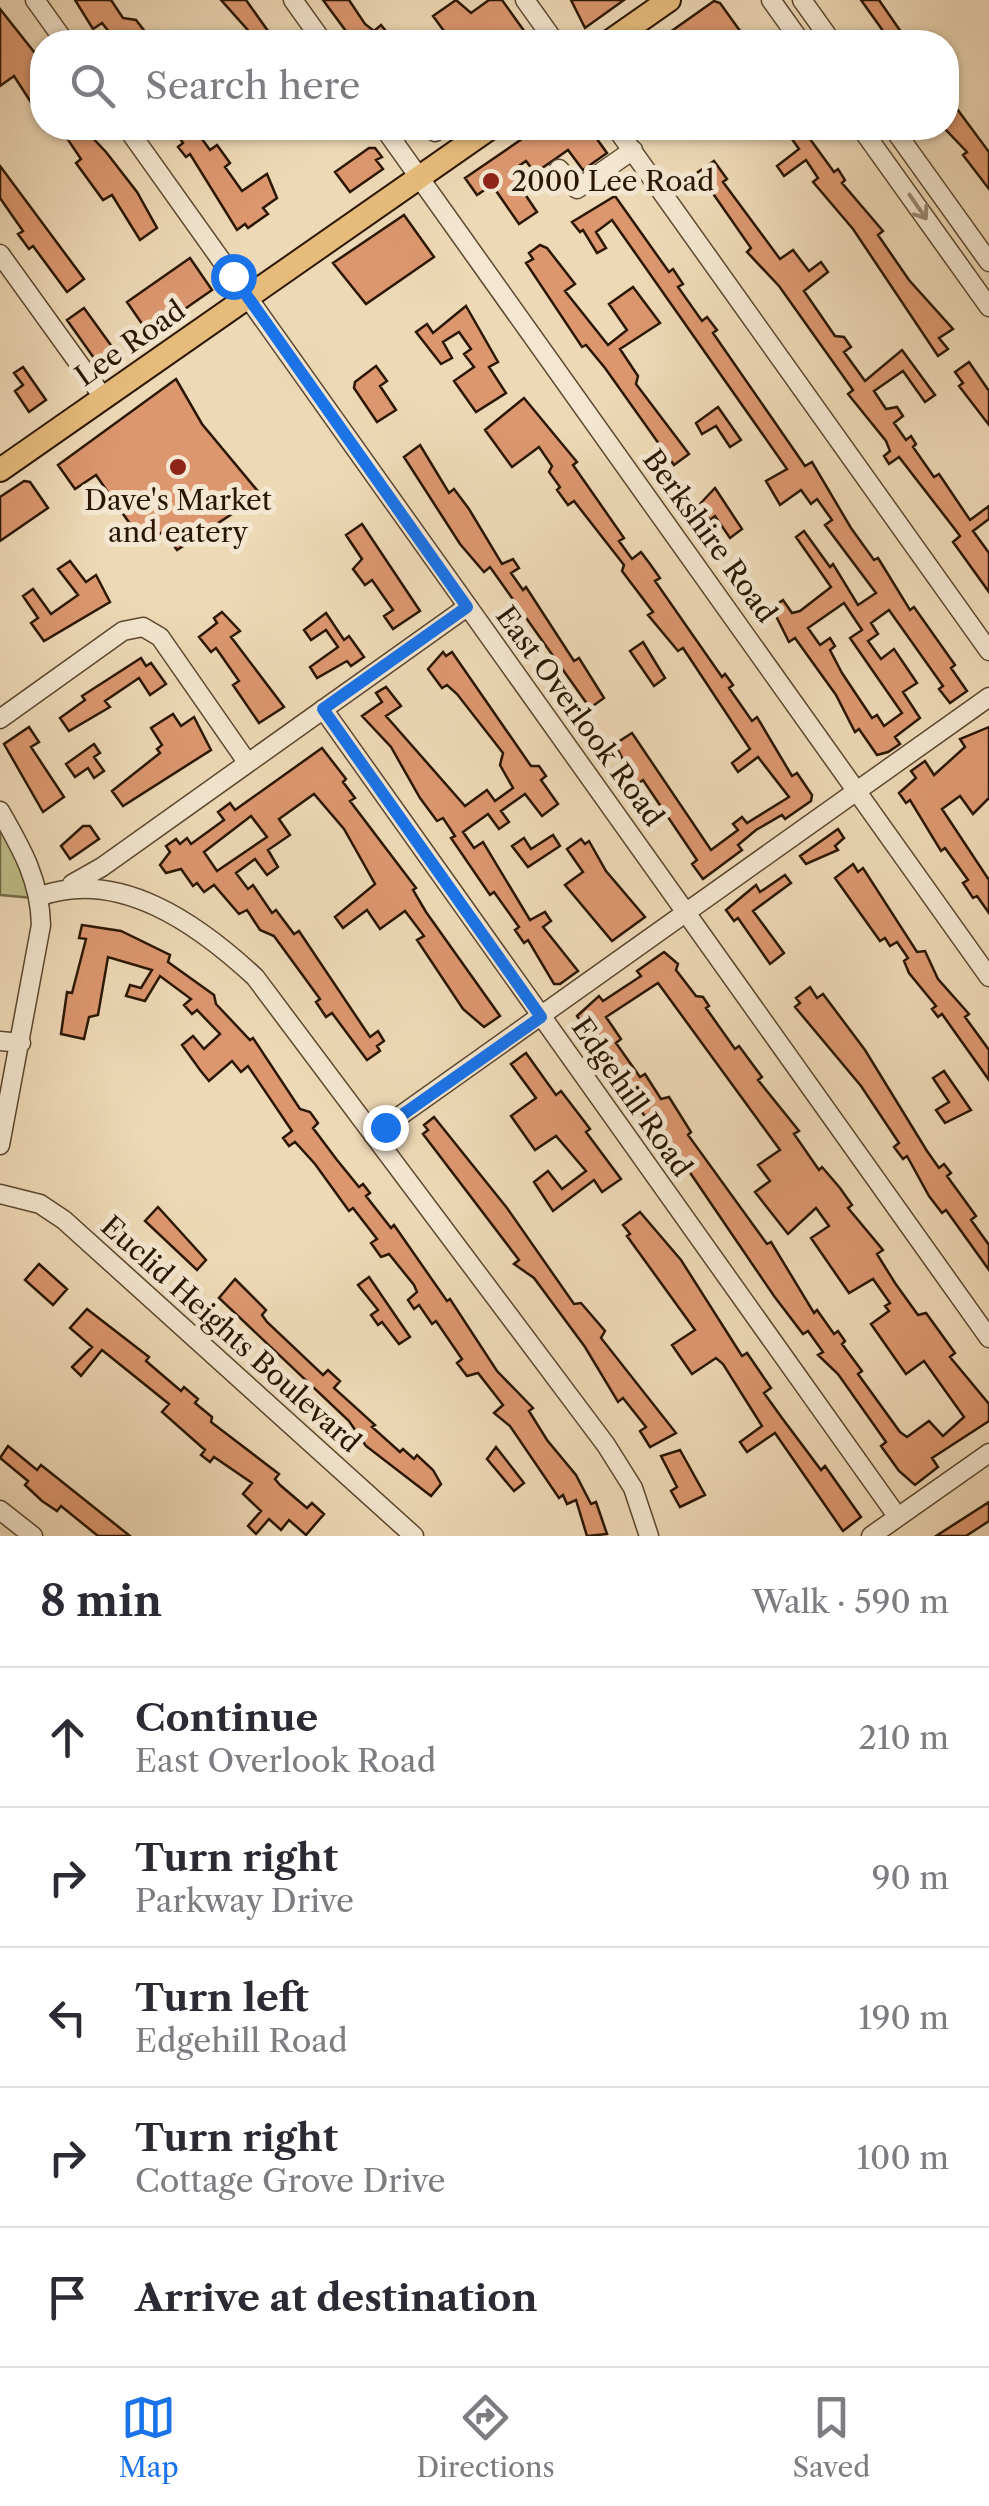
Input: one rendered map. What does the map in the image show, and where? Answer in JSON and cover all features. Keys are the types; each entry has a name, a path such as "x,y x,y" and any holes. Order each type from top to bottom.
{"main road":[{"path":"626,30 669,0"},
{"name":"Lee Road","path":"0,469 473,140"}],"street":[{"path":"35,0 57,30"},
{"path":"292,0 314,30"},
{"path":"525,0 546,30"},
{"path":"771,0 792,30"},
{"path":"802,0 823,30"},
{"path":"812,30 819,24"},
{"name":"East Overlook Road","path":"135,140 989,1338"},
{"name":"Berkshire Road","path":"393,140 989,976"},
{"path":"625,140 989,651"},
{"path":"871,140 989,307"},
{"path":"902,140 989,262"},
{"path":"559,169 577,189 632,150"},
{"path":"0,254 103,398"},
{"path":"40,896 102,867 467,607"},
{"path":"0,719 123,632 143,626 160,638 247,762"},
{"path":"373,1135 989,697"},
{"name":"Edgehill Road","path":"323,709 897,1516"},
{"path":"0,811 26,857 40,896 38,959 0,1145"},
{"path":"67,886 99,888 163,909 215,940 255,977 606,1446 632,1488 649,1536"},
{"path":"0,1041 21,1043"},
{"name":"Euclid Heights Boulevard","path":"0,1194 40,1204 64,1220 414,1536"},
{"path":"871,1536 989,1453"},
{"path":"0,1510 33,1536"}],"shaded area":[{"path":"0,822 34,898 0,895"}],"building":[{"path":"75,0 111,0 123,18 136,20 144,30 108,30 102,23 93,29"},
{"path":"221,0 246,0 267,30 248,30"},
{"path":"323,0 349,0 373,30 345,30"},
{"path":"456,0 471,13 489,0 502,0 523,30 443,30 433,16"},
{"path":"571,0 624,0 585,28"},
{"path":"861,0 879,0 900,30 882,30"},
{"path":"714,1 720,3 739,30 673,30"},
{"path":"0,9 30,47 30,101 14,76 0,86"},
{"path":"959,112 989,152 989,189 963,155 967,152 956,140 959,140"},
{"path":"68,140 94,140 137,192 157,228 140,240 112,195 103,200 76,163 81,159"},
{"path":"181,140 203,140 210,150 217,145 230,163 225,167 242,191 267,174 277,198 263,208 268,214 248,228 245,224 237,230 190,154 186,157 178,147 183,143"},
{"path":"520,140 598,140 607,153 583,170 568,150 535,173 526,161 510,172 537,212 519,224 492,185 477,195 465,178"},
{"path":"793,140 811,140 834,172 838,169 845,180 842,183 883,231 878,235 909,280 953,329 939,338 948,349 938,356 853,229 813,182 818,178 806,160 784,176 777,166 799,149"},
{"path":"369,148 375,148 382,157 376,160 383,169 350,192 335,172"},
{"path":"714,161 727,179 723,182 780,259 793,250 809,271 821,262 828,272 804,291 835,336 844,337 851,347 844,352 865,381 902,350 935,395 925,402 903,371 874,391 886,409 897,407 903,416 894,423 906,440 911,436 916,444 913,447 934,477 939,474 970,520 989,506 989,519 973,531 989,553 989,592 953,542 960,536 899,457 889,464 884,456 890,451 886,441 848,394 853,390 779,286 747,252 751,248 698,172"},
{"path":"0,166 84,279 67,292 33,246 29,249 18,234 23,231 0,198"},
{"path":"615,196 669,272 673,269 683,284 678,287 702,321 707,317 717,330 713,333 805,466 812,462 851,528 874,560 878,558 910,610 914,607 955,665 951,668 967,691 950,703 939,689 943,686 889,610 871,623 878,634 868,641 881,659 894,649 917,683 903,692 920,718 895,737 900,744 888,752 877,755 859,729 855,732 836,695 795,638 789,642 772,608 783,600 792,613 800,611 831,587 796,537 804,531 830,567 833,564 858,605 876,593 825,525 832,520 817,499 811,504 801,490 780,505 766,481 787,469 612,220 596,232 606,248 597,253 583,230 580,232 572,222","holes":["844,603 862,630 850,638 902,713 884,726 877,715 872,718 842,673 830,650 835,646 830,638 820,645 808,628"]},
{"path":"404,215 434,257 366,304 333,263"},
{"path":"540,245 547,248 575,284 565,291 608,345 627,330 609,304 633,287 660,323 620,349 638,376 636,384 689,454 674,465 605,368 586,345 582,347 526,263 533,259 529,253"},
{"path":"190,258 212,290 149,334 127,302"},
{"path":"466,306 498,362 489,367 506,393 476,412 454,381 474,367 464,354 471,349 459,332 443,342 452,358 441,364 416,332 427,324 433,333"},
{"path":"84,308 118,355 101,368 67,320"},
{"path":"969,362 989,391 989,425 959,386 963,383 955,372"},
{"path":"376,366 387,381 380,386 396,410 377,422 354,388 355,382"},
{"path":"23,367 46,400 29,412 15,391 23,385 14,373"},
{"name":"Dave's Market and eatery","path":"176,379 202,424 261,495 177,550 164,531 144,544 96,475 75,489 58,465"},
{"path":"524,398 577,462 573,465 624,538 619,541 632,559 641,552 660,578 655,581 722,677 725,674 733,685 729,688 752,721 757,717 792,776 797,773 812,795 811,801 785,819 782,815 756,830 738,845 742,850 703,879 692,864 697,860 643,780 636,785 615,744 632,733 711,850 738,830 733,824 742,817 747,823 789,797 758,757 738,772 732,763 750,749 683,648 678,651 648,615 653,612 622,571 624,565 574,501 568,505 557,490 560,487 549,472 552,466 539,447 512,467 485,430"},
{"path":"718,407 741,440 730,447 716,426 702,434 696,423"},
{"path":"420,445 449,493 454,489 469,509 502,564 513,559 519,568 511,573 523,590 526,587 574,661 579,658 604,698 590,708 490,567 484,572 460,544 404,457"},
{"path":"24,481 30,482 48,508 0,541 0,497"},
{"path":"715,488 742,529 730,538 715,516 710,520 699,505"},
{"path":"362,524 420,611 393,629 384,616 393,610 372,580 365,585 353,569 362,559 346,535"},
{"path":"70,561 86,582 96,575 110,602 44,641 31,623 38,618 23,596 33,589 51,614 78,595 58,569"},
{"path":"222,612 240,631 231,637 284,707 259,723 233,685 239,681 216,648 211,652 199,637 217,623 214,618"},
{"path":"326,613 344,640 349,636 364,657 351,666 347,661 317,678 310,667 338,647 326,630 311,640 304,630"},
{"path":"643,642 665,678 654,686 630,651"},
{"path":"443,652 446,656 452,652 531,766 539,766 546,776 541,780 558,804 542,816 525,794 501,811 509,822 499,829 488,814 463,832 474,848 483,842 530,920 545,912 551,921 543,927 578,971 560,984 554,984 528,940 524,943 515,930 519,927 494,892 490,895 451,838 455,836 443,818 437,821 420,798 391,747 362,716 382,702 376,693 386,687 401,706 386,716 465,806 487,790 495,801 513,788 500,765 503,753 457,694 447,685 442,688 428,669"},
{"path":"141,658 146,666 151,663 166,684 150,695 139,678 105,701 110,707 69,731 60,718 85,700 82,696"},
{"path":"173,714 181,726 194,717 211,750 123,806 112,791 160,753 157,749 162,745 151,728"},
{"path":"29,727 39,742 31,747 64,797 43,812 4,744"},
{"path":"989,727 989,798 973,814 960,796 942,809 989,880 989,913 977,896 973,898 963,883 968,880 945,848 941,851 910,800 906,803 899,793 916,778 911,771 925,761 934,775 965,747 960,739"},
{"path":"94,744 100,753 94,757 104,771 94,778 88,768 75,777 66,764"},
{"path":"322,748 346,779 343,782 355,798 350,801 416,888 413,890 426,912 500,1016 484,1027 463,1009 417,940 424,936 405,911 380,929 367,910 343,928 335,917 375,884 344,829 314,794 279,819 290,835 268,850 278,867 267,875 255,859 236,873 248,889 253,885 272,913 276,910 294,934 299,931 370,1037 378,1031 384,1041 377,1046 380,1051 367,1060 332,1013 326,1017 316,1002 320,999 274,936 260,930 247,910 239,914 214,885 204,892 197,883 193,886 181,869 166,873 160,865 170,852 166,846 176,839 180,844 187,838 191,844 224,820 218,812 230,803 235,810","holes":["251,816 267,837 217,871 204,852"]},
{"path":"83,826 90,826 99,839 70,859 61,846"},
{"path":"838,829 844,838 835,846 838,850 806,864 800,856"},
{"path":"553,835 560,846 528,867 512,846 524,838 531,849"},
{"path":"581,839 585,844 589,841 606,871 645,917 612,941 565,885 583,872 567,849"},
{"path":"853,864 858,872 863,868 917,952 925,951 938,979 969,1014 965,1017 989,1050 989,1080 942,1014 938,1017 932,1009 936,1006 909,973 904,961 908,958 897,942 890,946 885,938 880,941 835,878"},
{"path":"785,875 791,883 753,911 784,953 770,964 738,918 734,921 726,910 756,885 760,892"},
{"path":"82,925 121,931 170,955 168,962 214,995 216,1004 250,1040 253,1038 300,1109 310,1112 318,1123 313,1128 337,1160 359,1187 363,1184 370,1193 366,1196 391,1228 394,1225 447,1301 450,1299 497,1371 533,1408 529,1411 547,1440 576,1475 591,1504 596,1502 607,1534 587,1536 576,1500 567,1504 563,1495 559,1498 510,1426 494,1413 503,1405 478,1373 467,1376 457,1363 462,1359 436,1321 432,1324 419,1305 414,1309 408,1300 417,1292 414,1285 389,1254 381,1257 371,1243 377,1239 353,1208 349,1211 315,1164 295,1142 289,1146 283,1138 292,1131 248,1066 241,1072 232,1061 209,1081 200,1070 182,1045 193,1036 204,1049 220,1034 197,1010 192,1014 184,1005 191,999 160,976 145,1001 126,996 130,985 141,988 152,970 108,957 98,1015 89,1017 84,1039 61,1034 67,992 72,993 86,939 79,938"},
{"path":"664,952 678,964 676,970 696,996 703,997 709,1006 706,1008 735,1049 739,1046 762,1077 758,1080 799,1131 794,1134 819,1170 822,1167 840,1188 852,1205 848,1208 883,1250 877,1254 895,1283 918,1315 926,1313 955,1353 950,1357 989,1404 989,1421 932,1458 938,1467 915,1485 899,1471 881,1446 886,1442 838,1374 818,1355 823,1352 808,1331 803,1334 774,1296 577,1016 599,996 603,1001 641,976 637,971","holes":["658,983 780,1150 758,1165 770,1181 755,1192 788,1234 816,1208 829,1226 811,1238 849,1293 873,1279 890,1303 885,1306 889,1311 871,1324 906,1374 924,1361 964,1417 943,1436 929,1421 907,1437 900,1432 858,1374 862,1371 842,1344 845,1341 838,1331 834,1334 817,1310 814,1313 771,1242 767,1244 688,1135 691,1132 669,1097 661,1099 645,1074 640,1077 616,1043 621,1039 606,1017"]},
{"path":"810,987 817,998 823,994 865,1050 939,1168 944,1164 951,1173 947,1176 976,1216 971,1220 989,1245 989,1270 946,1210 942,1213 929,1196 907,1156 903,1159 894,1147 899,1143 861,1086 795,1007 800,1003 796,998"},
{"path":"526,1053 556,1095 561,1091 584,1121 590,1129 586,1132 621,1179 602,1192 594,1180 553,1211 534,1182 548,1171 562,1189 586,1171 556,1136 535,1150 511,1116 536,1098 511,1064"},
{"path":"944,1071 971,1110 945,1123 936,1110 949,1102 933,1078"},
{"path":"434,1117 507,1208 574,1304 581,1303 605,1331 601,1338 676,1433 650,1447 640,1431 646,1427 623,1398 618,1402 585,1347 534,1278 514,1264 519,1260 423,1134 428,1130 424,1125"},
{"path":"158,1207 206,1260 197,1270 145,1221"},
{"path":"640,1212 681,1260 742,1356 747,1353 771,1388 764,1393 782,1418 821,1470 825,1466 861,1517 843,1531 775,1433 747,1452 740,1442 762,1426 723,1364 716,1358 692,1374 672,1345 695,1330 627,1236 630,1234 623,1225"},
{"path":"39,1264 67,1289 53,1305 25,1280"},
{"path":"369,1277 410,1337 399,1344 382,1322 378,1325 371,1315 378,1310 358,1285"},
{"path":"235,1279 266,1310 262,1315 267,1322 323,1375 328,1370 340,1381 334,1388 375,1425 372,1427 400,1452 403,1449 414,1459 417,1455 433,1470 441,1484 431,1496 366,1446 349,1421 219,1298"},
{"path":"87,1309 149,1357 146,1361 181,1391 184,1387 198,1399 195,1403 212,1417 211,1422 279,1474 275,1479 280,1485 307,1508 312,1503 324,1514 306,1535 289,1520 281,1530 269,1519 256,1534 248,1526 261,1511 243,1494 252,1483 214,1457 210,1462 201,1455 205,1450 162,1412 169,1404 102,1350 81,1376 72,1367 92,1347 70,1328"},
{"path":"8,1446 37,1470 41,1465 130,1536 98,1536 61,1506 57,1511 42,1501 25,1485 28,1481 0,1458"},
{"path":"496,1447 524,1483 514,1491 487,1459"},
{"path":"680,1450 705,1495 680,1507 671,1491 677,1487 661,1456"},
{"path":"989,1502 989,1521 966,1536 936,1536"}],"place":[{"name":"2000 Lee Road","path":"491,181"},
{"name":"Dave's Market and eatery","path":"178,467"}],"route":[{"path":"233,276 467,607 323,709 541,1017 385,1127"}]}
